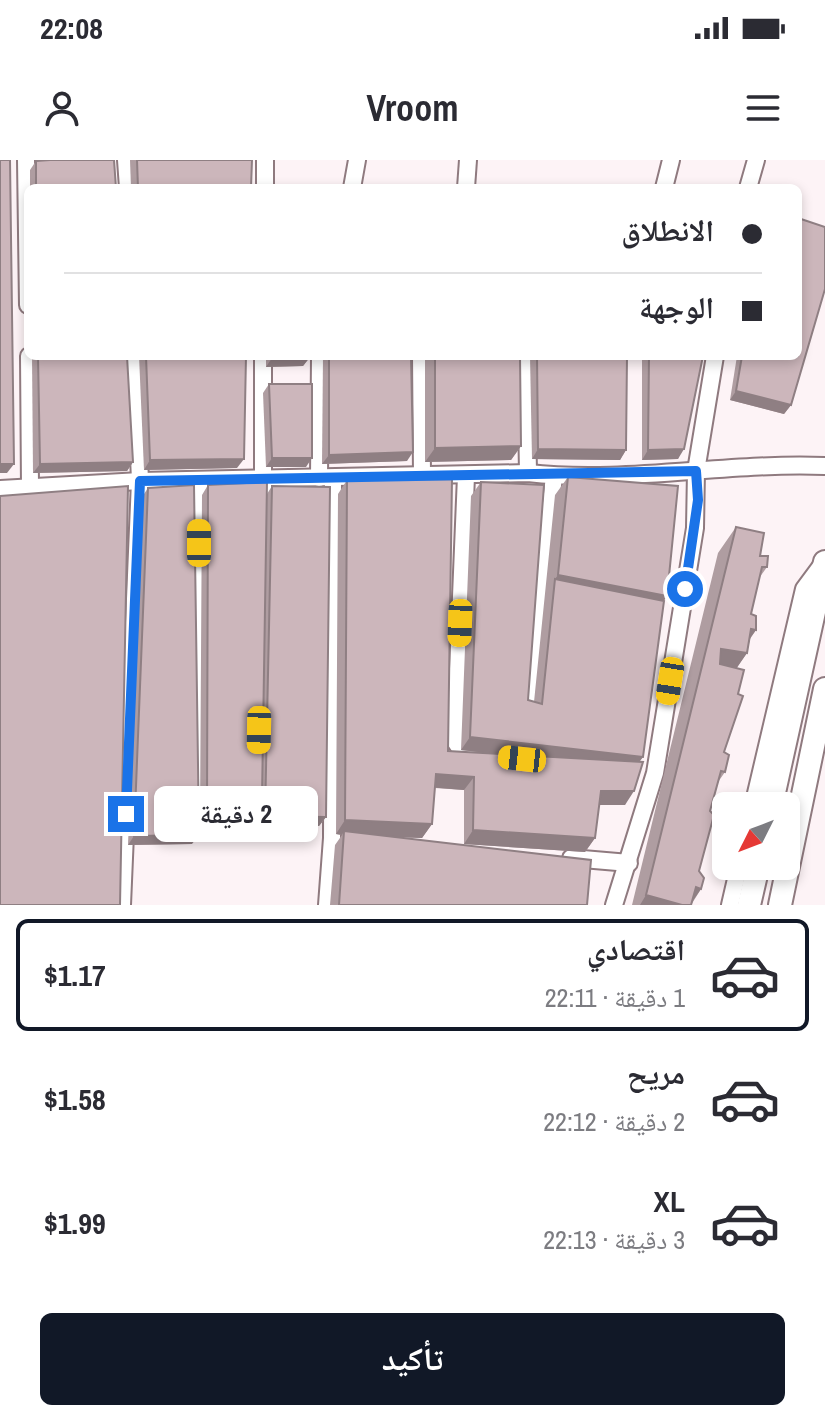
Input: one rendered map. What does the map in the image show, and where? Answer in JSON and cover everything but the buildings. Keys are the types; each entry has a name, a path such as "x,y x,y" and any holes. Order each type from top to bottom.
{"main road":[{"path":"774,792 825,562"},
{"path":"780,905 825,689"},
{"path":"749,905 755,880"}],"street":[{"path":"26,160 26,184"},
{"path":"126,160 128,184"},
{"path":"265,160 265,184"},
{"path":"353,184 357,160"},
{"path":"466,184 468,160"},
{"path":"665,184 671,160"},
{"path":"749,184 756,160"},
{"path":"29,360 30,488"},
{"path":"122,905 140,481 135,360"},
{"path":"262,527 263,360"},
{"path":"320,360 340,838 327,905"},
{"path":"421,360 422,475"},
{"path":"526,360 528,473"},
{"path":"614,905 655,773 695,528 696,471 714,360"},
{"path":"0,489 140,481 528,473 554,476 642,466 696,471 748,465 825,466"},
{"path":"466,476 455,741 467,753 497,756"},
{"path":"528,712 554,476"},
{"path":"199,481 201,825 256,826 258,761"},
{"path":"756,792 804,589 812,573 825,562"},
{"path":"633,770 655,773"},
{"path":"551,856 629,863"},
{"path":"730,905 736,880"}],"route":[{"path":"126,814 140,481 528,473 554,476 696,471 698,500 685,589"}]}
